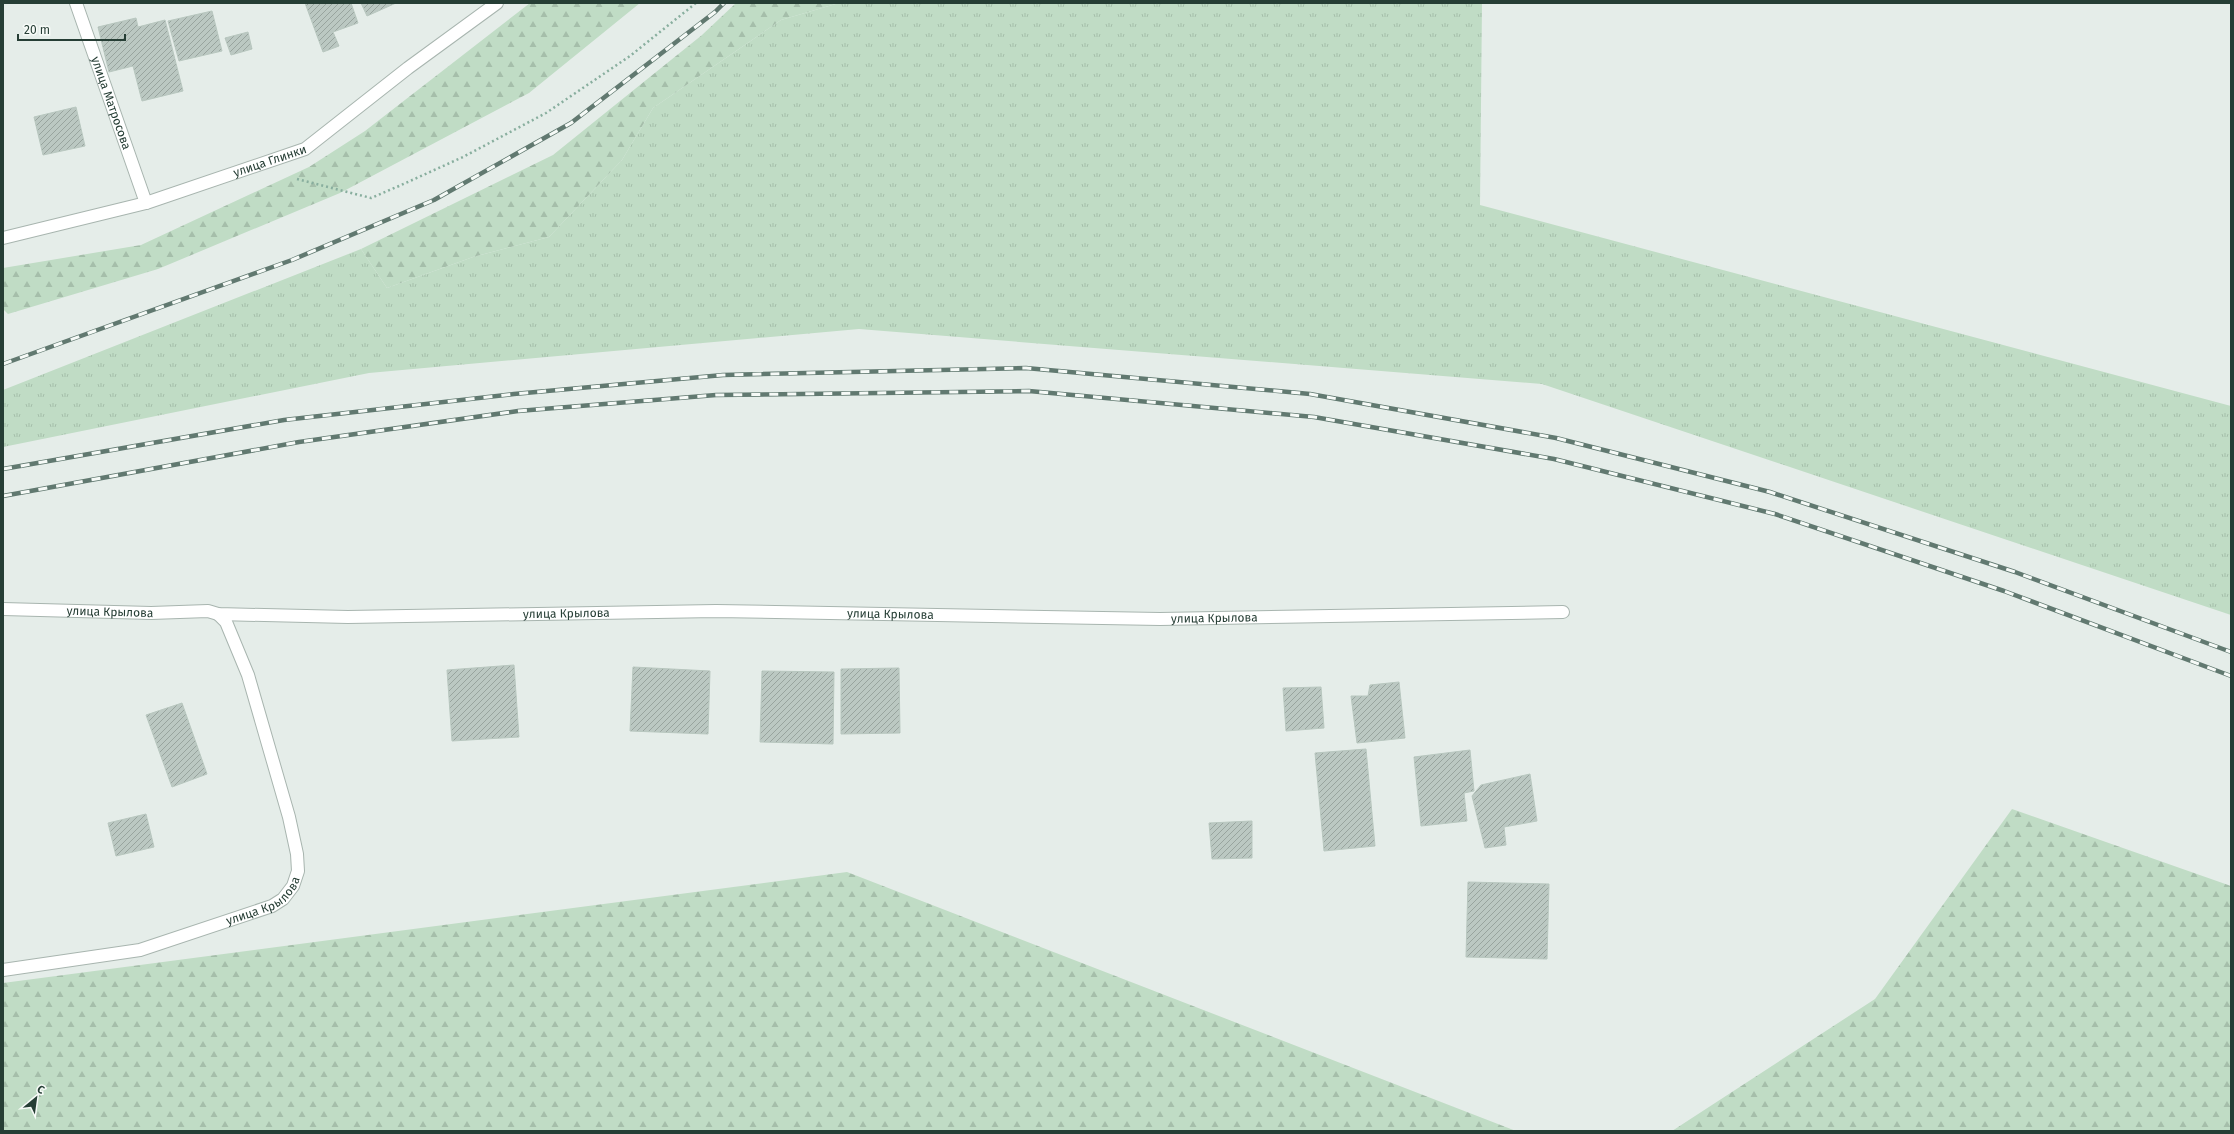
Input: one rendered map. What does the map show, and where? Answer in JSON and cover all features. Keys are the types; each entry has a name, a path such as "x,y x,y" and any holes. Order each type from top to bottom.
{"street":[{"name":"улица Матросова","path":"76,3 146,203"},
{"name":"улица Глинки","path":"3,238 146,203 305,149 408,68 497,3"},
{"name":"улица Крылова","path":"3,610 151,613 208,611 218,614 348,617 716,611 1160,619 1563,612"},
{"name":"улица Крылова","path":"3,970 140,950 272,906 283,899 293,886 298,871 297,854 289,817 248,675 226,622 218,614"}],"path":[{"path":"295,179 371,198 400,186 463,157 546,113 630,56 696,3"}],"green space":[{"path":"530,3 640,3 529,93 340,193 158,269 8,314 3,309 3,268 141,245 309,167 365,131"},
{"path":"736,3 839,3 781,20 653,108 622,160 549,237 473,257 387,288 361,249 553,155 702,35"},
{"path":"839,3 1482,3 1480,205 2231,406 2231,615 1542,384 859,329 369,373 3,447 3,390 361,249 387,288 473,257 549,237 622,160 653,108 781,20"},
{"path":"2012,809 2231,886 2231,1131 1672,1131 1875,999"},
{"path":"847,872 1516,1131 3,1131 3,983"}],"building":[{"path":"305,3 351,3 358,23 333,32 339,46 323,52"},
{"path":"361,3 396,3 367,16"},
{"path":"212,11 222,51 179,61 168,21"},
{"path":"136,18 138,27 165,20 183,91 142,101 133,66 109,72 98,27"},
{"path":"248,32 252,49 231,55 225,38"},
{"path":"76,107 85,146 43,155 34,117"},
{"path":"514,665 519,737 452,741 447,670"},
{"path":"633,667 710,671 708,734 630,731"},
{"path":"899,668 900,733 841,734 841,669"},
{"path":"762,671 834,672 833,744 760,742"},
{"path":"1399,682 1405,738 1357,743 1351,696 1368,696 1370,685"},
{"path":"1321,687 1324,728 1286,731 1283,688"},
{"path":"182,703 207,774 172,787 146,715"},
{"path":"1366,749 1375,846 1324,851 1315,753"},
{"path":"1470,750 1474,791 1464,793 1467,821 1421,826 1414,757"},
{"path":"1530,774 1537,821 1504,827 1506,845 1485,848 1472,796 1481,785"},
{"path":"146,814 154,847 116,856 108,823"},
{"path":"1252,821 1252,858 1212,859 1209,823"},
{"path":"1468,882 1549,884 1547,959 1466,957"}],"railway":[{"path":"3,364 292,260 434,200 571,123 715,12 724,3"},
{"path":"3,469 284,420 514,394 723,375 1026,368 1310,394 1556,438 1770,492 2015,572 2231,652"},
{"path":"3,496 299,442 518,411 716,395 1029,391 1314,417 1554,459 1775,514 2004,591 2231,676"}]}
